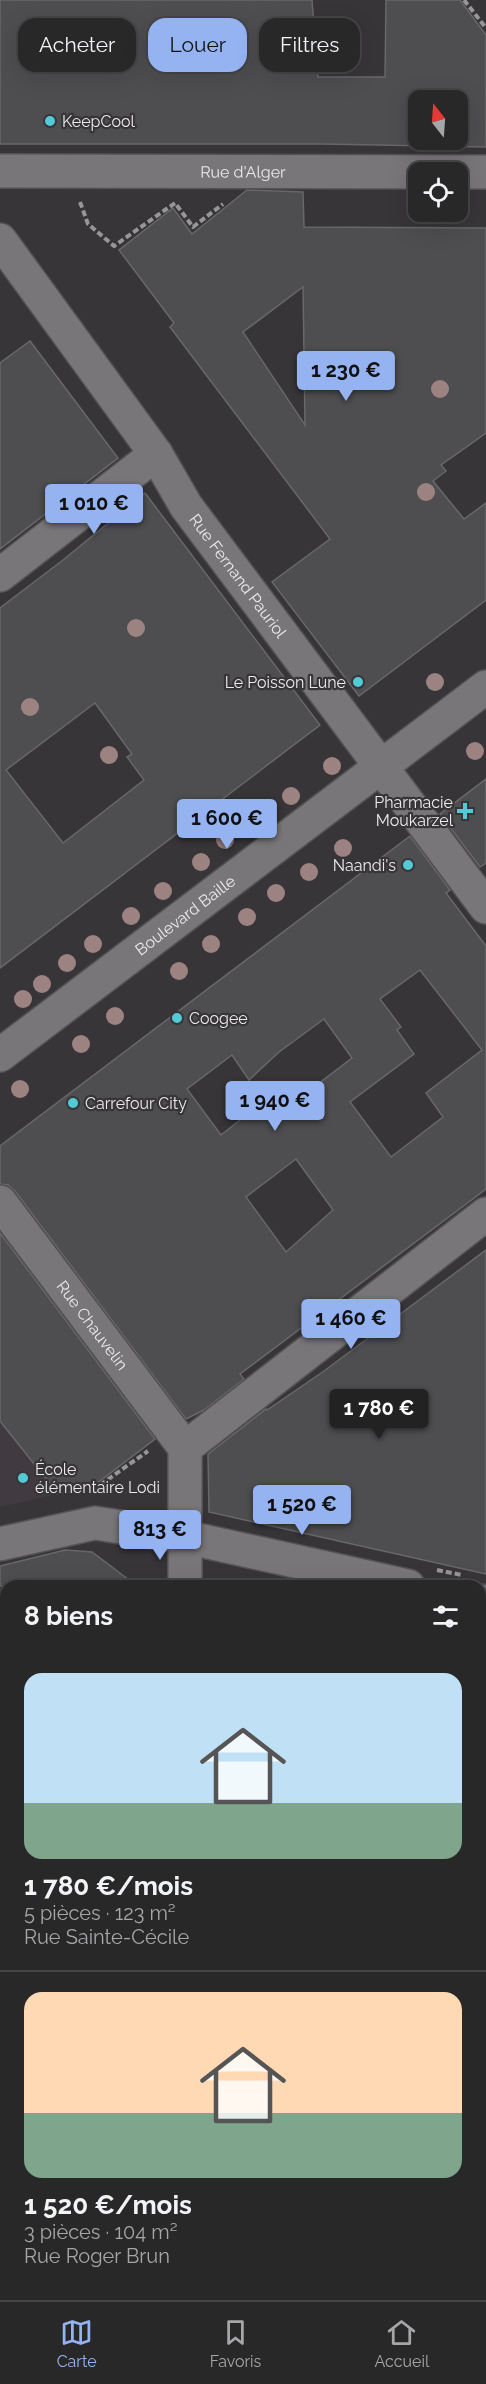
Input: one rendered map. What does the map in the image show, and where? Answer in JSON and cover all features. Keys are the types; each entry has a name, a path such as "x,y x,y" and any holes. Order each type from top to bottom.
{"street":[{"name":"Rue d'Alger","path":"0,171 486,172"},
{"name":"Rue Fernand Pauriol","path":"0,240 156,454 186,506 486,907"},
{"path":"0,575 156,454"},
{"name":"Boulevard Baille","path":"0,1056 486,687"},
{"name":"Rue Chauvelin","path":"0,1202 171,1446"},
{"path":"185,1580 185,1537 171,1446 486,1214"},
{"path":"0,1544 91,1508 185,1537 381,1580"}],"path":[{"path":"464,0 486,28"},
{"path":"91,1508 171,1446"}],"shaded area":[{"name":"École élémentaire Lodi","path":"0,1420 14,1438 58,1494 0,1507"}],"building":[{"path":"0,0 312,0 313,18 259,18 259,72 318,72 318,77 385,77 386,0 460,0 486,35 486,147 468,147 468,90 408,90 408,146 0,144"},
{"path":"247,190 303,192 304,227 486,228 486,433 441,465 446,471 433,481 464,519 486,503 486,600 359,696 272,582 330,539 170,327 174,323 119,250 173,208 192,234","holes":["303,287 305,425 243,332"]},
{"path":"30,341 118,458 0,549 0,363"},
{"path":"145,493 320,725 0,968 0,608","holes":["95,703 132,754 127,757 144,780 63,843 6,770"]},
{"path":"486,779 486,863 480,867 440,814"},
{"path":"410,836 450,890 446,893 486,946 486,1189 240,1374 244,1379 204,1410 186,1419 15,1191 8,1185 0,1184 0,1146","holes":["420,970 482,1050 426,1093 443,1117 391,1157 350,1102 414,1054 397,1030 401,1027 380,999","324,1019 352,1058 285,1109 273,1094 221,1135 187,1089 232,1055 249,1080 279,1052","296,1159 333,1210 286,1252 246,1197"]},
{"path":"0,1233 155,1439 92,1487 58,1494 0,1421"},
{"path":"486,1250 486,1574 209,1512 208,1454 266,1409 324,1371"},
{"path":"65,1550 92,1552 129,1580 0,1580 0,1566"}],"place":[{"name":"KeepCool","path":"50,121"},
{"name":"Le Poisson Lune","path":"358,682"},
{"name":"Pharmacie Moukarzel","path":"465,811"},
{"name":"Naandi's","path":"408,865"},
{"name":"Coogee","path":"177,1018"},
{"name":"Carrefour City","path":"73,1103"},
{"name":"École élémentaire Lodi","path":"23,1478"}]}
